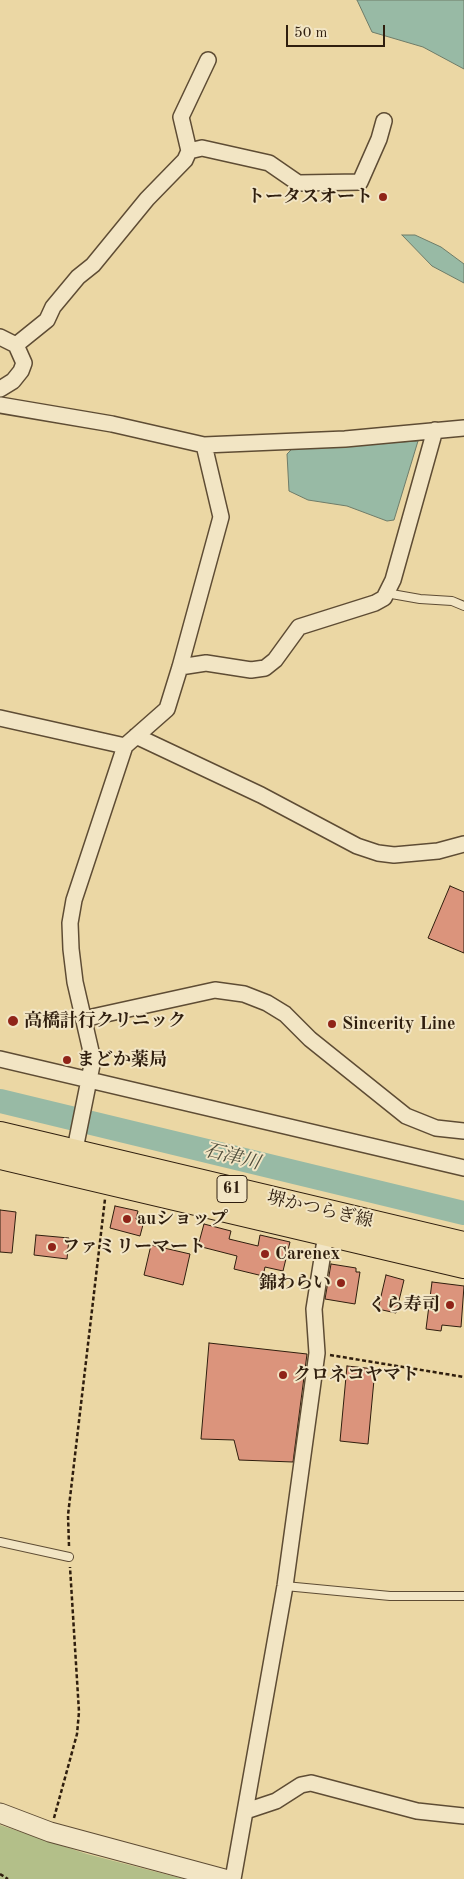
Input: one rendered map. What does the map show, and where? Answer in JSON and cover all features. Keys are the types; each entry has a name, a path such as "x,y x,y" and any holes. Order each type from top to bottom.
{"main road":[{"name":"堺かつらぎ線","path":"0,1134 74,1154 464,1244"},
{"name":"堺かつらぎ線","path":"0,1157 74,1154 107,1182 464,1266"}],"street":[{"path":"16,345 47,320 53,307 78,277 93,265 147,199 185,160 189,151 181,117 208,60"},
{"path":"189,151 202,148 269,162 298,183 360,182 379,139 384,121"},
{"path":"0,337 16,345 24,363 21,371 0,389"},
{"path":"0,405 112,424 204,445 345,439 464,428"},
{"path":"180,667 206,663 251,670 265,668 275,660 298,627 375,603 386,593 393,580 435,430"},
{"path":"74,1154 94,1060 82,1019 71,949 72,907 131,741 167,709 180,667 220,517 204,445"},
{"path":"0,718 131,741 261,795 357,846 378,853 394,855 438,851 464,844"},
{"path":"82,1019 215,990 244,994 267,1002 285,1014 310,1038 406,1116 436,1128 464,1131"},
{"path":"0,1059 464,1168"},
{"path":"233,1879 285,1586 316,1353 314,1309 326,1234"},
{"path":"246,1811 276,1801 300,1785 312,1783 417,1811 464,1816"},
{"path":"0,1813 50,1832 224,1879"}],"lane":[{"path":"386,593 420,599 452,601 464,606"},
{"path":"0,1542 69,1557"},
{"path":"285,1586 390,1596 464,1596"}],"path":[{"path":"50,1832 76,1734 79,1712 69,1557 70,1498 107,1182"},
{"path":"316,1353 464,1377"},
{"path":"0,1874 8,1879"}],"green space":[{"path":"0,1825 87,1854 184,1879 0,1879"}],"shaded area":[{"path":"357,0 464,0 464,69 423,47 372,32"},
{"path":"402,235 415,235 441,247 464,264 464,283 432,266"},
{"path":"418,441 394,520 387,521 347,506 308,500 289,491 287,454 293,448"}],"building":[{"path":"450,886 464,892 464,953 428,938"},
{"path":"115,1206 138,1211 136,1219 144,1221 140,1236 110,1228"},
{"path":"0,1210 16,1212 12,1253 0,1252"},
{"path":"204,1224 231,1231 229,1239 258,1246 260,1235 290,1242 283,1271 265,1267 263,1276 234,1269 237,1256 198,1246"},
{"path":"36,1235 69,1238 67,1259 34,1255"},
{"path":"151,1245 190,1254 183,1285 144,1275"},
{"path":"331,1264 356,1268 356,1272 360,1272 355,1304 325,1299"},
{"path":"386,1275 404,1280 396,1313 378,1309"},
{"path":"432,1282 464,1286 461,1327 442,1325 441,1331 426,1329"},
{"name":"クロネコヤマト","path":"209,1343 307,1354 293,1462 239,1460 234,1440 201,1439"},
{"path":"347,1366 375,1369 368,1444 340,1441"}],"waterway":[{"name":"石津川","path":"0,1101 464,1213"}],"place":[{"name":"トータスオート","path":"383,197"},
{"name":"高橋計行クリニック","path":"13,1021"},
{"name":"Sincerity Line","path":"332,1024"},
{"name":"まどか薬局","path":"67,1060"},
{"name":"auショップ","path":"127,1219"},
{"name":"ファミリーマート","path":"52,1247"},
{"name":"Carenex","path":"265,1254"},
{"name":"錦わらい","path":"341,1283"},
{"name":"くら寿司","path":"450,1305"},
{"name":"クロネコヤマト","path":"283,1375"}]}
